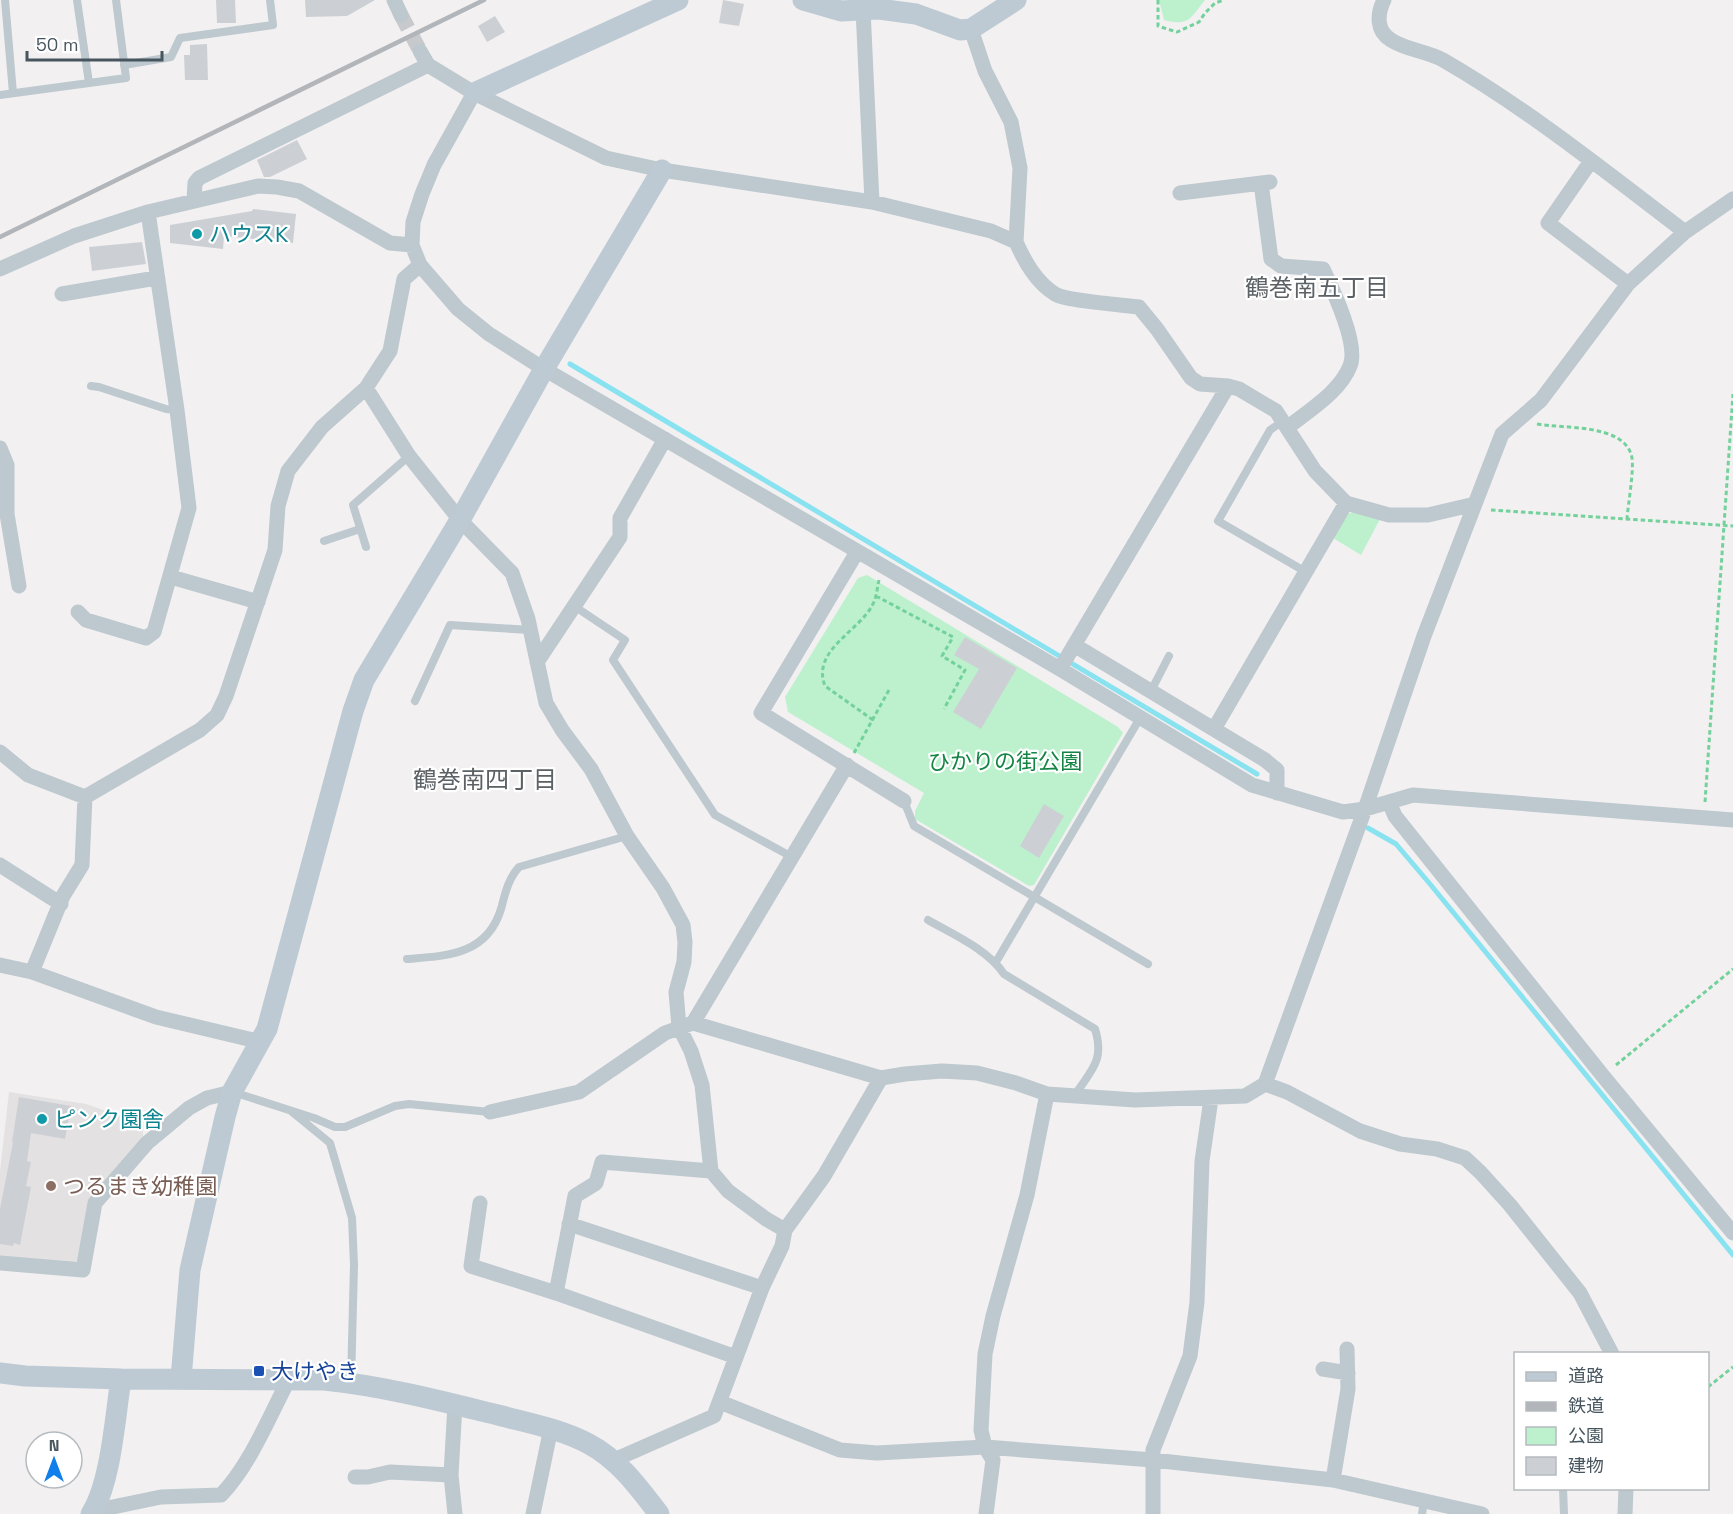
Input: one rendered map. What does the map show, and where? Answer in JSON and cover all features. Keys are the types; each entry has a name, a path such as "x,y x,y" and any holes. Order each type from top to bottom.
{"street":[{"path":"394,0 401,15"},
{"path":"678,0 474,93 434,165 422,194 413,222 412,244 420,265 458,309 489,334 544,369 1060,669 1252,785 1343,812 1365,809 1413,795 1733,820"},
{"path":"803,0 841,11 879,9 916,14 960,30 971,29 1016,0"},
{"path":"1384,0 1379,9 1378,20 1382,31 1391,40 1440,58 1551,130 1685,232"},
{"path":"863,9 872,202"},
{"path":"971,29 985,71 1011,122 1020,168 1016,242 1025,263 1041,282 1058,296 1139,307 1158,329 1191,378 1200,384 1239,389 1276,411 1315,471 1346,503 1389,515 1428,515 1475,504"},
{"path":"420,51 428,65 474,93 606,158 662,170 872,202 991,231 1016,242"},
{"path":"194,200 195,183 200,178 428,65"},
{"path":"1591,160 1548,223 1628,284"},
{"path":"181,1378 190,1270 232,1092 267,1029 353,711 364,680 460,520 544,369 662,170"},
{"path":"1180,193 1265,183 1271,259 1281,266 1323,269 1341,309 1353,353 1351,365 1344,378 1331,392 1285,424"},
{"path":"0,269 74,236 148,212 258,186 299,190 390,243 412,244"},
{"path":"490,1112 579,1092 665,1033 686,1025 881,1078 942,1071 977,1073 1047,1094 1135,1100 1245,1096 1265,1084 1365,809 1424,636 1502,434 1541,400 1628,284 1685,232 1733,199"},
{"path":"78,612 87,620 146,638 154,632 189,508 148,212"},
{"path":"84,797 200,729 217,714 226,696 275,550 278,506 288,471 322,428 366,388 390,351 404,279 420,265"},
{"path":"62,294 156,278"},
{"path":"1060,669 1228,386"},
{"path":"366,388 408,456 460,520 512,573 530,630 546,702 562,730 591,769 627,836 663,888 683,925 684,962 676,992 702,1085 711,1171 728,1191 785,1230"},
{"path":"537,662 620,537 620,518 665,439"},
{"path":"0,448 7,465 7,514 19,586"},
{"path":"1214,729 1346,503"},
{"path":"857,552 761,713 904,801"},
{"path":"171,578 258,602"},
{"path":"1074,645 1265,760 1277,770 1277,793"},
{"path":"0,752 28,775 84,797"},
{"path":"686,1025 848,765"},
{"path":"32,972 61,904 82,865 84,797"},
{"path":"1389,802 1395,816 1603,1076 1733,1233"},
{"path":"0,865 61,904"},
{"path":"0,965 32,972 156,1017 261,1042"},
{"path":"614,1460 714,1416 762,1288 782,1246 785,1230 824,1176 881,1078"},
{"path":"1265,1084 1287,1092 1360,1131 1400,1144 1437,1149 1465,1158 1482,1173 1510,1205 1580,1293 1611,1352"},
{"path":"0,1263 83,1270 95,1203 147,1143 189,1108 207,1098 232,1092"},
{"path":"986,1514 993,1460 985,1447 981,1430 985,1354 993,1316 1027,1195 1047,1094"},
{"path":"1153,1514 1153,1450 1190,1356 1197,1302 1202,1161 1211,1099"},
{"path":"556,1293 574,1196 596,1183 602,1162 711,1171"},
{"path":"480,1203 471,1266 556,1293 736,1357"},
{"path":"569,1224 762,1288"},
{"path":"1333,1480 1348,1389 1347,1350"},
{"path":"1323,1369 1348,1373"},
{"path":"0,1373 121,1379 289,1379 351,1383 455,1404 551,1428 589,1443 614,1460 659,1514"},
{"path":"92,1513 105,1480 121,1379"},
{"path":"92,1513 161,1497 221,1495 248,1457 289,1379"},
{"path":"720,1402 840,1450 878,1453 985,1447 1153,1460 1333,1480 1423,1507 1482,1514"},
{"path":"454,1514 451,1475 455,1404"},
{"path":"533,1514 551,1428"},
{"path":"356,1477 390,1472 451,1475"},
{"path":"1625,1514 1626,1490"}],"lane":[{"path":"5,0 13,93"},
{"path":"77,0 89,83"},
{"path":"0,95 126,78 116,0"},
{"path":"124,65 171,57 180,38 273,25 270,0"},
{"path":"91,386 166,409 177,410"},
{"path":"1285,424 1270,430 1218,521 1306,572"},
{"path":"366,547 353,506 408,456"},
{"path":"324,541 360,529"},
{"path":"574,606 625,640 613,660 715,815 792,857"},
{"path":"415,701 450,625 530,630"},
{"path":"1151,691 1169,656"},
{"path":"996,962 1140,717"},
{"path":"904,801 914,826 1148,964"},
{"path":"407,959 448,956 470,948 486,937 498,918 511,875 519,867 627,836"},
{"path":"928,920 996,962 1004,974 1095,1029 1101,1046 1098,1060 1074,1096"},
{"path":"232,1092 334,1127 345,1127 394,1106 408,1104 490,1112"},
{"path":"291,1111 330,1143 352,1218 354,1265 351,1383"},
{"path":"1563,1490 1564,1514"}],"path":[{"path":"1158,0 1158,26 1177,32 1199,22 1215,3 1224,0"},
{"path":"1704,818 1733,394"},
{"path":"1518,420 1540,425 1603,431 1627,446 1632,459 1627,519"},
{"path":"1475,504 1488,510 1733,526"},
{"path":"873,720 825,686 821,677 829,655 873,605 883,567"},
{"path":"876,596 953,638 942,656 965,670 944,709"},
{"path":"848,765 889,690"},
{"path":"1603,1076 1733,969"},
{"path":"1709,1386 1733,1367"}],"shaded area":[{"name":"つるまき幼稚園","path":"9,1092 86,1104 143,1124 143,1137 89,1201 80,1259 72,1264 0,1260 0,1171"}],"green space":[{"path":"1159,0 1205,0 1189,19 1173,22 1164,20"},
{"path":"1357,511 1380,519 1361,555 1333,538 1347,514"},
{"name":"ひかりの街公園","path":"867,575 1118,727 1123,733 1034,885 1029,886 915,819 915,811 924,793 788,712 785,697 858,578"}],"building":[{"path":"216,0 235,0 236,23 217,23"},
{"path":"305,0 375,0 347,16 306,17"},
{"path":"723,0 744,4 739,26 719,23"},
{"path":"495,16 505,32 487,42 478,26"},
{"path":"207,44 208,80 185,80 184,55 190,55 190,45"},
{"path":"297,140 307,159 270,177 264,177 257,160"},
{"path":"253,209 296,214 293,243 224,236 223,249 170,243 170,225"},
{"path":"142,242 146,264 92,271 89,247"},
{"path":"965,637 1017,668 981,729 953,712 979,669 954,655"},
{"path":"1044,804 1064,816 1039,858 1020,846"},
{"path":"19,1097 71,1106 65,1139 31,1133 27,1161 31,1162 26,1186 31,1187 20,1245 14,1243 13,1246 0,1244 0,1209"}],"waterway":[{"path":"570,364 1257,774"},
{"path":"1368,828 1396,844 1733,1255"}],"tunnel":[{"path":"401,15 420,51"}],"railway":[{"path":"0,237 484,0"}],"place":[{"name":"ハウスK","path":"197,234"},
{"name":"ピンク園舎","path":"42,1119"},
{"name":"つるまき幼稚園","path":"51,1186"},
{"name":"大けやき","path":"259,1371"}],"district":[{"name":"鶴巻南五丁目","path":"1317,288"},
{"name":"鶴巻南四丁目","path":"485,780"}]}
